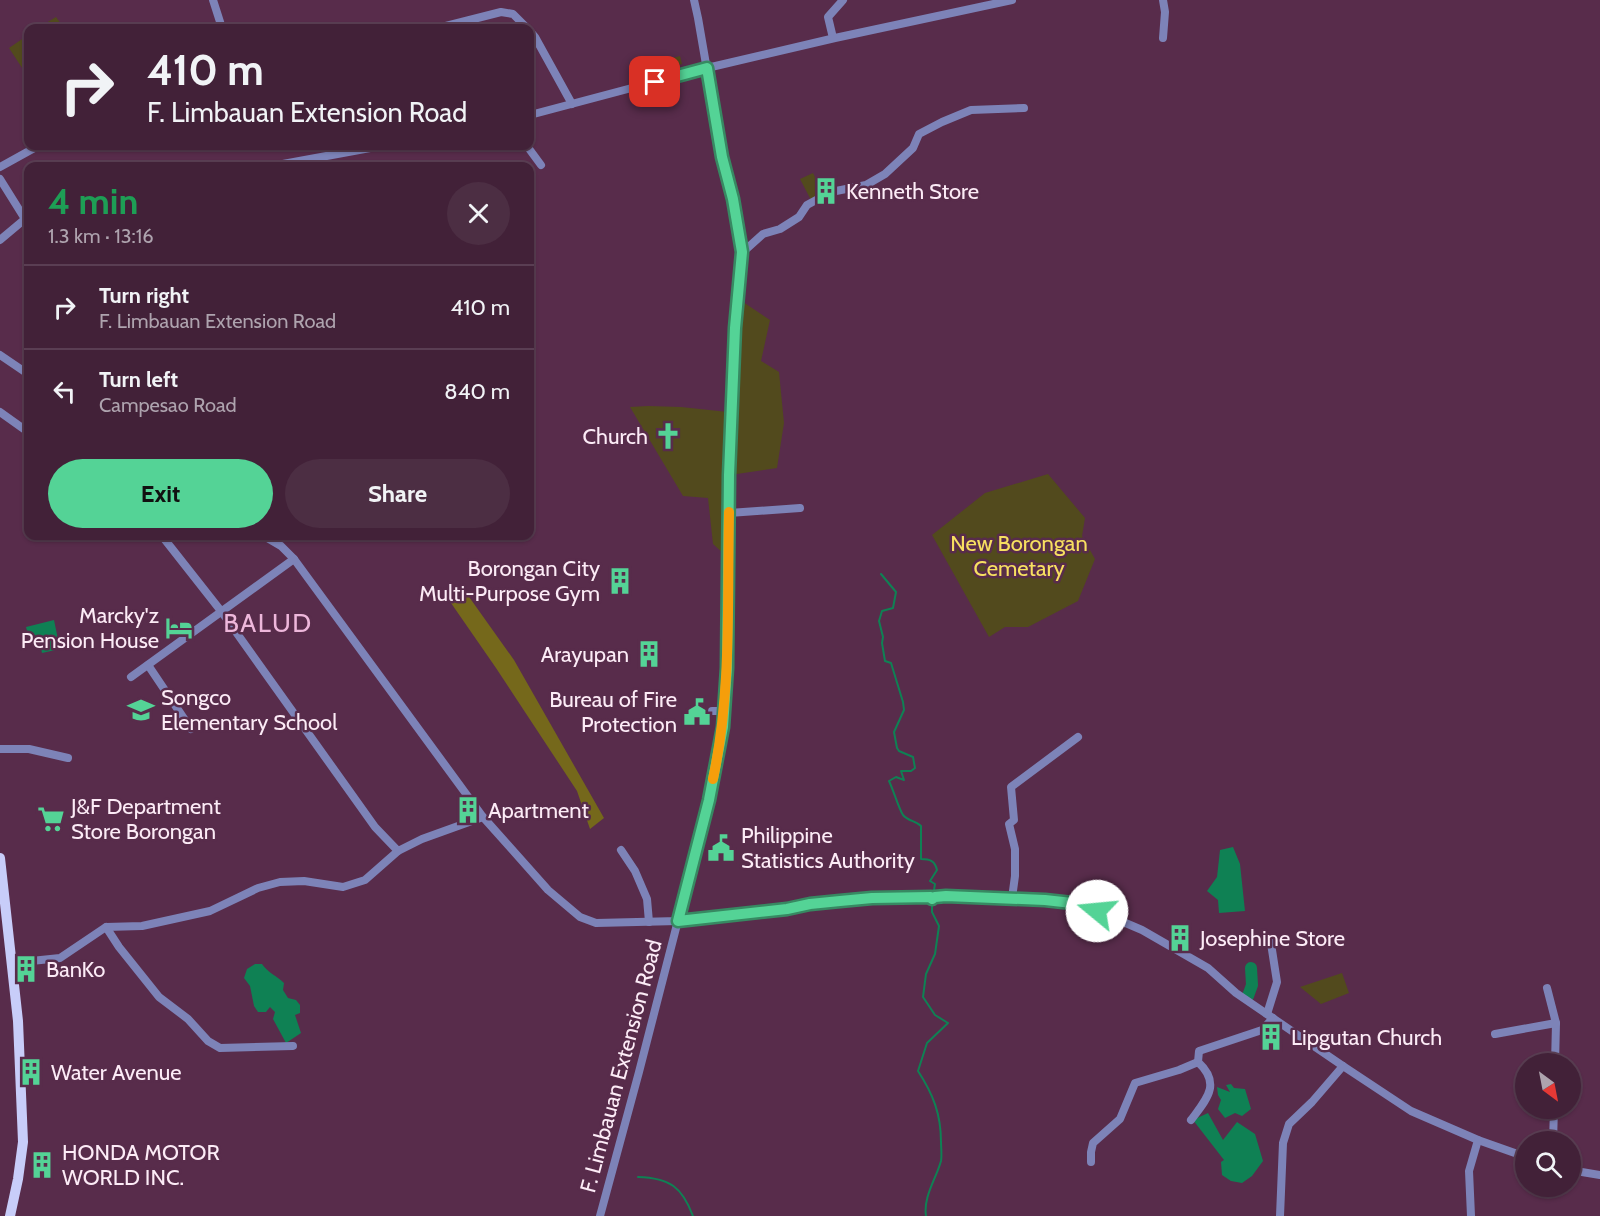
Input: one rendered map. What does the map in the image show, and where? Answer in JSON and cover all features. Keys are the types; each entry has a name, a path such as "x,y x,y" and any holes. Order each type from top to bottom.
{"main road":[{"path":"0,858 18,1021 23,1142 10,1216"}],"street":[{"path":"213,0 221,24"},
{"name":"F. Limbauan Extension Road","path":"600,1216 709,800 719,752 724,711 727,668 729,475 735,328 742,252 733,199 722,157 694,0"},
{"path":"833,38 828,17 843,0"},
{"path":"534,114 707,68 833,38 1012,0"},
{"path":"1163,0 1165,12 1163,38"},
{"path":"454,24 501,12 513,14 522,24"},
{"path":"534,36 572,104"},
{"path":"742,252 764,234 780,229 798,217 807,205 831,192 866,185 885,174 914,148 919,134 942,122 971,110 1024,108"},
{"path":"0,167 31,150"},
{"path":"294,162 359,150"},
{"path":"530,150 541,165"},
{"path":"0,179 24,215"},
{"path":"0,240 24,221"},
{"path":"0,355 24,371"},
{"path":"0,412 24,429"},
{"path":"729,513 800,508"},
{"path":"165,540 221,611 375,827 398,851"},
{"path":"271,540 281,546 294,559 483,817 548,890 580,917 596,923 678,921 872,898 1012,898 1081,904 1142,930 1208,968 1236,993 1411,1111 1515,1153"},
{"path":"131,677 294,559"},
{"path":"148,666 191,729"},
{"path":"712,711 724,711"},
{"path":"1012,898 1015,849 1009,825 1014,820 1011,787 1077,737"},
{"path":"0,749 29,749 68,758"},
{"path":"12,963 60,958 106,927 142,926 210,911 258,888 280,882 304,881 343,887 365,880 398,851 422,839 483,817"},
{"path":"621,850 635,871 647,899 649,922"},
{"path":"106,927 159,997 188,1019 208,1041 220,1048 293,1046"},
{"path":"1198,1062 1199,1051 1262,1030 1270,1016 1277,982 1269,937"},
{"path":"1547,988 1556,1023 1555,1053"},
{"path":"1494,1034 1556,1023"},
{"path":"1191,1120 1210,1094 1210,1080 1198,1062"},
{"path":"1091,1162 1093,1143 1120,1119 1135,1083 1198,1062"},
{"path":"1281,1216 1283,1143 1289,1124 1312,1102 1343,1066"},
{"path":"1471,1216 1469,1171 1478,1140"},
{"path":"1581,1172 1600,1175"}],"green space":[{"path":"56,17 61,24 45,24"},
{"path":"24,38 24,71 9,48"},
{"path":"680,56 682,64 657,71 655,63"},
{"path":"813,173 823,193 811,200 800,179"},
{"path":"737,298 770,320 761,361 779,372 784,423 777,468 730,475"},
{"path":"648,406 728,412 725,555 713,544 708,498 683,496 630,407"},
{"name":"New Borongan Cemetary","path":"1048,474 1085,518 1082,536 1095,559 1078,601 1028,627 1005,627 989,637 932,535 985,493"},
{"path":"1342,973 1349,993 1321,1004 1300,987"}],"shaded area":[{"path":"467,594 514,660 604,818 590,829 577,791 451,603"},
{"path":"54,620 60,649 42,653 39,640 30,642 26,627"},
{"path":"1233,847 1240,864 1245,911 1219,913 1218,900 1207,891 1217,877 1220,850"},
{"path":"255,964 262,964 284,983 283,990 288,998 296,1000 300,1005 300,1013 295,1015 301,1033 286,1043 273,1019 275,1012 270,1007 266,1012 258,1012 254,1006 250,986 244,978 247,969"},
{"path":"1231,1084 1234,1088 1245,1089 1251,1109 1242,1116 1235,1113 1225,1118 1218,1109 1221,1100 1217,1087 1230,1092 1226,1085"},
{"path":"1208,1113 1223,1140 1237,1122 1255,1134 1263,1161 1252,1176 1242,1183 1231,1181 1222,1175 1221,1162 1224,1160 1193,1120"}],"waterway":[{"path":"881,574 896,592 893,608 882,611 879,621 885,661 891,663 903,702 904,710 894,732 897,748 913,757 915,768 911,771 901,771 904,780 896,777 889,781 903,815 921,826 921,859 932,861 937,870 930,881 935,884 933,896"},
{"path":"926,1216 926,1202 941,1161 941,1132 935,1105 918,1071 927,1043 948,1023 935,1015 923,997 926,974 935,954 939,926 932,912 932,902"},
{"path":"1248,996 1252,985 1251,968"},
{"path":"638,1177 659,1179 673,1186 684,1198 693,1216"}],"slow traffic":[{"path":"713,779 723,727 727,668 729,512"}],"place":[{"name":"Kenneth Store","path":"826,191"},
{"name":"Church","path":"668,436"},
{"name":"Borongan City Multi-Purpose Gym","path":"620,581"},
{"name":"Marcky'z Pension House","path":"179,628"},
{"name":"Arayupan","path":"649,654"},
{"name":"Songco Elementary School","path":"141,710"},
{"name":"Bureau of Fire Protection","path":"697,712"},
{"name":"Apartment","path":"468,810"},
{"name":"J&F Department Store Borongan","path":"51,819"},
{"name":"Philippine Statistics Authority","path":"721,848"},
{"name":"Josephine Store","path":"1180,938"},
{"name":"BanKo","path":"26,969"},
{"name":"Lipgutan Church","path":"1271,1037"},
{"name":"Water Avenue","path":"31,1072"},
{"name":"HONDA MOTOR WORLD INC.","path":"42,1165"}],"district":[{"name":"BALUD","path":"268,623"}],"route":[{"path":"655,82 707,68 722,157 733,199 742,252 735,328 729,475 727,668 723,727 709,800 678,921 872,898 931,897 932,899 946,896 1045,900 1081,904 1097,911"}]}
